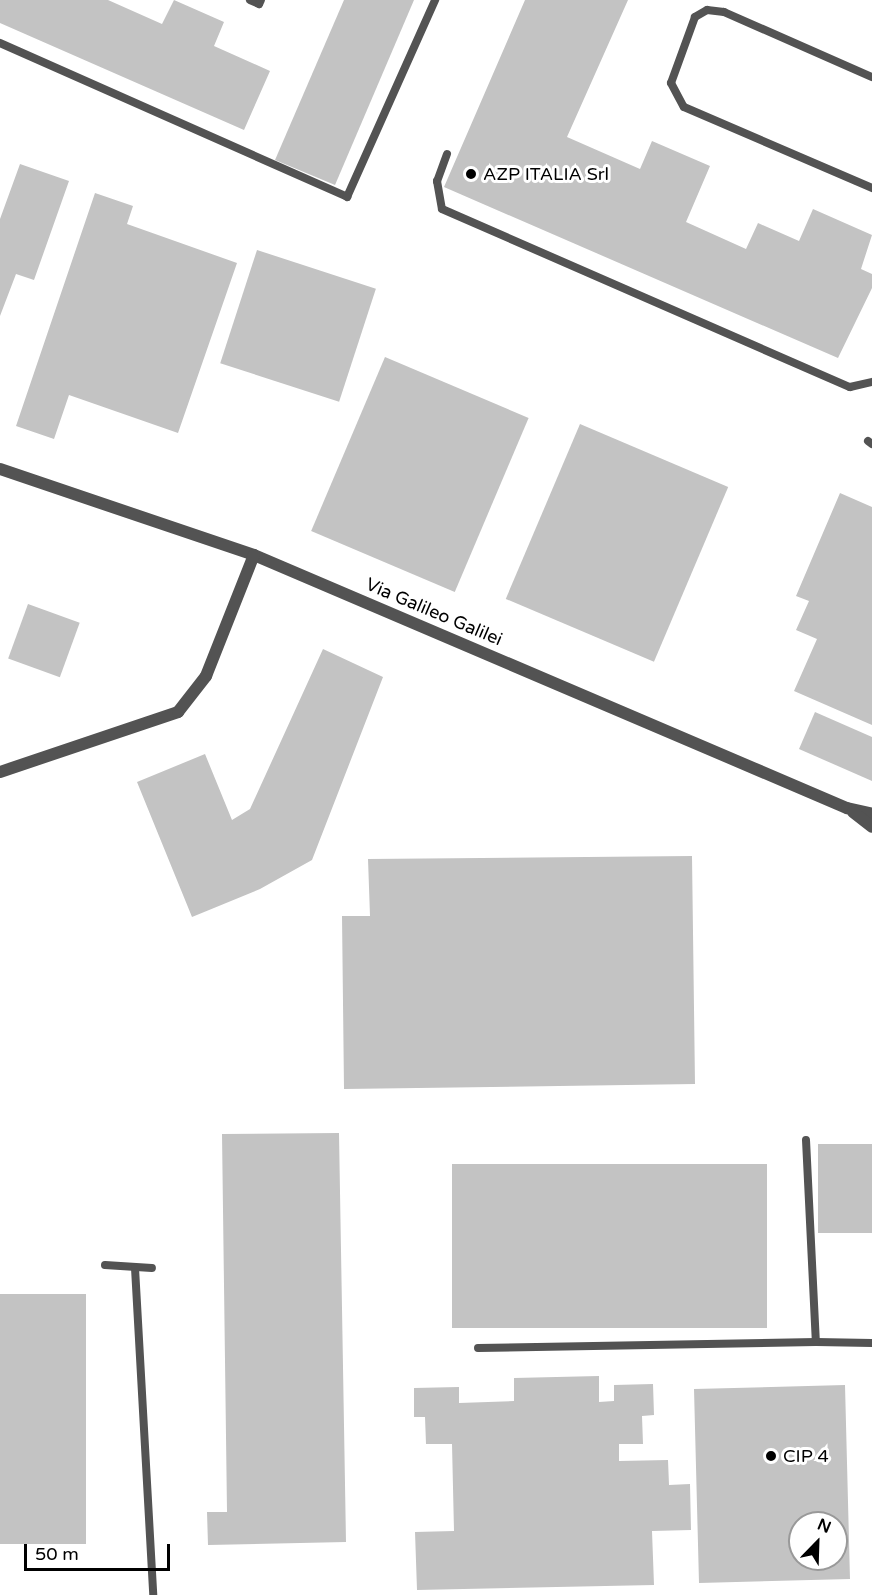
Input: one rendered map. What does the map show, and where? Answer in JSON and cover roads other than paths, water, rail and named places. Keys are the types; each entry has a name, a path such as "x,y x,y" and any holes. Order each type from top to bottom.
{"street":[{"name":"Via Galileo Galilei","path":"0,469 254,555 847,808 872,814"},
{"path":"0,772 178,712 206,675 254,555"},
{"name":"Via Galileo Galilei","path":"847,808 872,827"}],"lane":[{"path":"250,0 259,4 261,0"},
{"path":"0,43 347,197 435,0"},
{"path":"872,77 724,12 707,10 695,17 671,83 684,107 872,188"},
{"path":"447,153 437,181 442,209 850,387 872,381"},
{"path":"806,1140 816,1342"},
{"path":"105,1265 152,1268"},
{"path":"135,1268 153,1595"},
{"path":"478,1348 872,1343"}],"place":[{"name":"AZP ITALIA Srl","path":"471,174"},
{"name":"CIP 4","path":"771,1456"}]}
